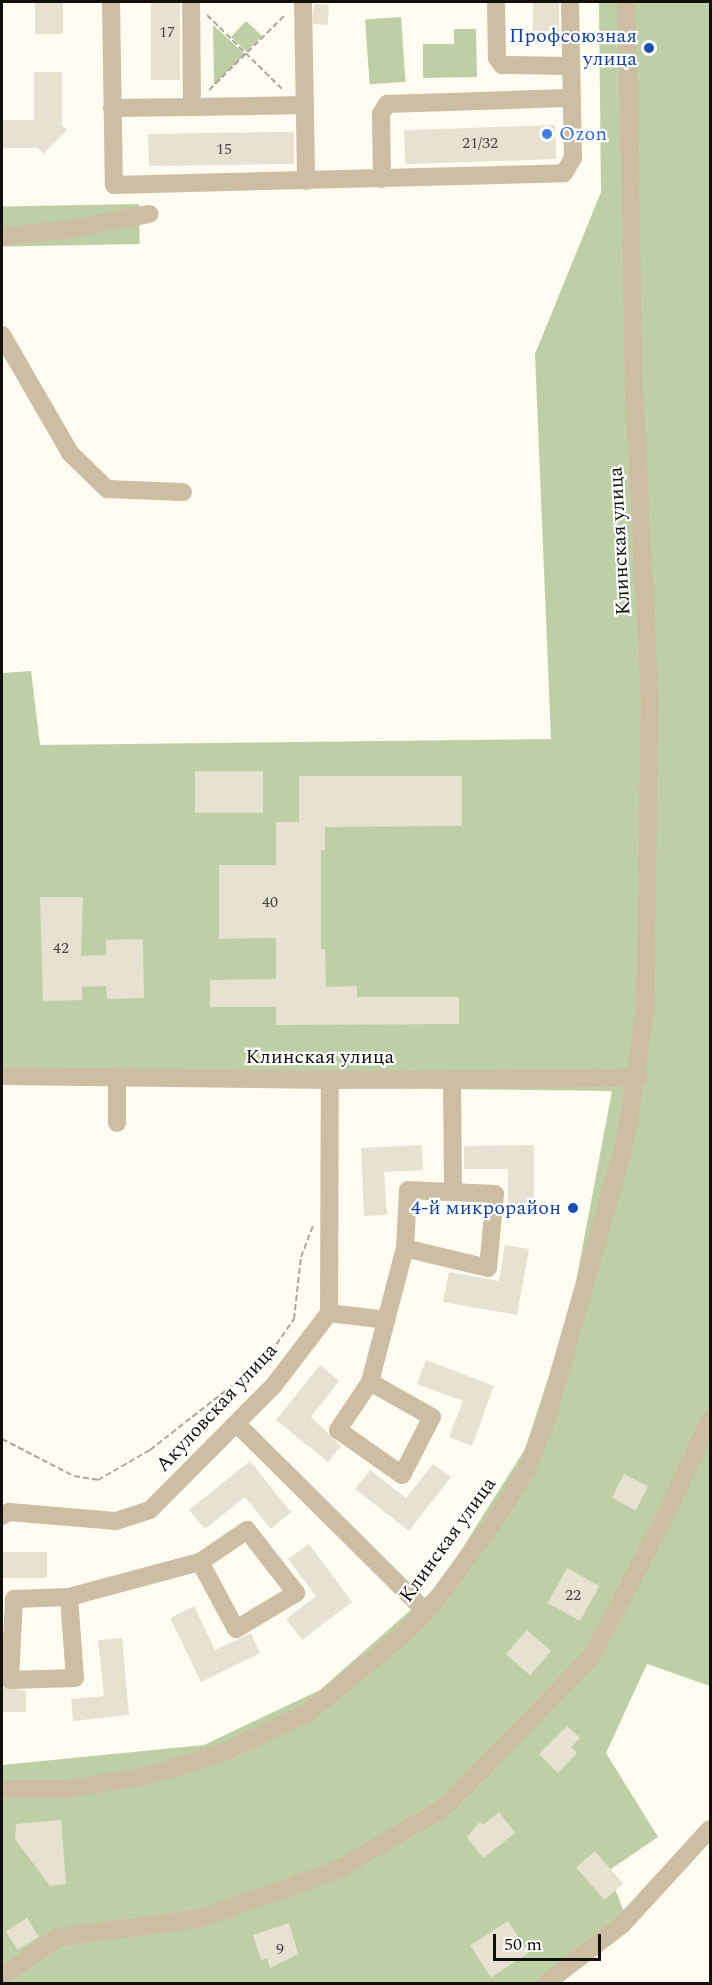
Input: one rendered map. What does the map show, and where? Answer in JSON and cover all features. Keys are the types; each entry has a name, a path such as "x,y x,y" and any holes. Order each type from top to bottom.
{"street":[{"path":"111,2 114,184 564,173 573,158 570,2"},
{"path":"496,2 497,58 502,65 571,66"},
{"name":"Клинская улица","path":"2,1789 67,1789 151,1775 227,1751 310,1711 426,1612 496,1519 527,1469 545,1424 626,1138 638,1078 645,1011 650,703 634,383 627,2"},
{"path":"192,107 196,5"},
{"path":"297,5 306,180"},
{"path":"382,179 381,114 387,104 572,98"},
{"path":"112,108 302,105"},
{"path":"2,236 66,230 149,214"},
{"path":"2,335 70,453 107,489 183,492"},
{"name":"Клинская улица","path":"2,1076 330,1080 638,1078"},
{"path":"117,1076 117,1123"},
{"path":"452,1079 453,1192"},
{"path":"330,1080 329,1313 387,1320"},
{"path":"370,1382 432,1417 402,1475 338,1430 370,1382 405,1248 408,1190 495,1194 488,1268 405,1248"},
{"name":"Акуловская улица","path":"2,1516 9,1512 116,1521 150,1510 274,1385 329,1313"},
{"path":"2,1977 58,1937 199,1919 336,1869 445,1807 591,1657 665,1517 711,1419"},
{"path":"237,1424 426,1612"},
{"path":"69,1597 75,1678 10,1680 7,1632 14,1599 69,1597 200,1562 247,1530 296,1593 236,1629 200,1562"},
{"path":"544,1983 622,1925 711,1829"}],"path":[{"path":"196,5 302,105"},
{"path":"192,107 297,5"},
{"path":"2,1440 6,1438 74,1476 98,1480 150,1450 266,1359 294,1319 301,1257 314,1224"}],"green space":[{"path":"599,2 710,2 710,1686 647,1664 606,1753 658,1837 608,1871 630,1927 556,1983 2,1983 2,1765 204,1745 320,1690 439,1585 525,1449 571,1308 612,1091 2,1084 2,673 31,671 40,745 551,739 535,354 601,192"},
{"path":"401,17 406,82 370,84 365,20"},
{"path":"246,21 262,36 247,52 231,37"},
{"path":"213,25 245,54 214,85"},
{"path":"454,29 476,29 477,77 423,78 423,44 454,44"},
{"path":"139,204 140,244 3,246 2,206"}],"building":[{"path":"35,2 63,2 63,34 35,34"},
{"path":"151,2 180,2 180,80 151,80"},
{"path":"533,2 559,2 559,31 533,31"},
{"path":"314,4 329,5 328,25 313,24"},
{"path":"34,72 62,72 62,125 67,130 43,154 38,148 2,148 2,120 34,120"},
{"path":"555,125 556,159 405,164 404,130"},
{"path":"294,132 294,164 149,166 148,134"},
{"path":"195,771 263,771 263,813 195,813"},
{"path":"299,776 462,776 462,826 325,827 325,850 321,850 321,949 325,949 326,987 357,986 357,997 459,997 459,1024 276,1025 276,1007 210,1007 210,980 276,979 276,938 219,939 219,865 276,865 276,822 299,822"},
{"path":"40,897 83,897 81,956 106,955 106,940 143,939 144,998 107,999 106,986 82,987 82,1000 43,1001"},
{"path":"422,1145 423,1170 384,1172 387,1215 364,1216 361,1148"},
{"path":"534,1145 534,1210 508,1210 508,1169 464,1169 464,1146"},
{"path":"505,1245 529,1249 517,1315 443,1302 449,1272 499,1281"},
{"path":"426,1360 494,1386 472,1446 449,1437 463,1401 417,1384"},
{"path":"320,1365 339,1381 311,1417 341,1446 328,1462 276,1420"},
{"path":"250,1461 291,1512 271,1529 245,1497 205,1529 189,1510"},
{"path":"433,1464 451,1477 409,1531 355,1489 370,1470 406,1498"},
{"path":"624,1474 648,1486 636,1510 612,1498"},
{"path":"309,1544 352,1602 302,1640 286,1619 316,1596 288,1559"},
{"path":"2,1552 47,1552 47,1578 2,1578"},
{"path":"567,1568 599,1586 580,1621 548,1603"},
{"path":"194,1606 215,1650 251,1633 260,1653 201,1682 170,1618"},
{"path":"527,1630 551,1651 530,1675 506,1654"},
{"path":"122,1638 129,1715 73,1721 71,1699 104,1696 98,1640"},
{"path":"2,1687 26,1691 26,1712 2,1712"},
{"path":"567,1726 580,1738 571,1747 577,1753 558,1773 539,1754"},
{"path":"499,1812 515,1833 483,1858 467,1837 480,1822 483,1825"},
{"path":"61,1820 66,1884 50,1886 15,1839 16,1824"},
{"path":"595,1851 623,1883 604,1900 576,1867"},
{"path":"27,1918 39,1937 17,1950 6,1931"},
{"path":"508,1921 529,1953 491,1977 470,1946"},
{"path":"289,1923 298,1954 270,1968 267,1958 261,1960 253,1935"}],"place":[{"name":"Профсоюзная улица","path":"649,48"},
{"name":"Ozon","path":"547,134"},
{"name":"4-й микрорайон","path":"573,1208"}]}
